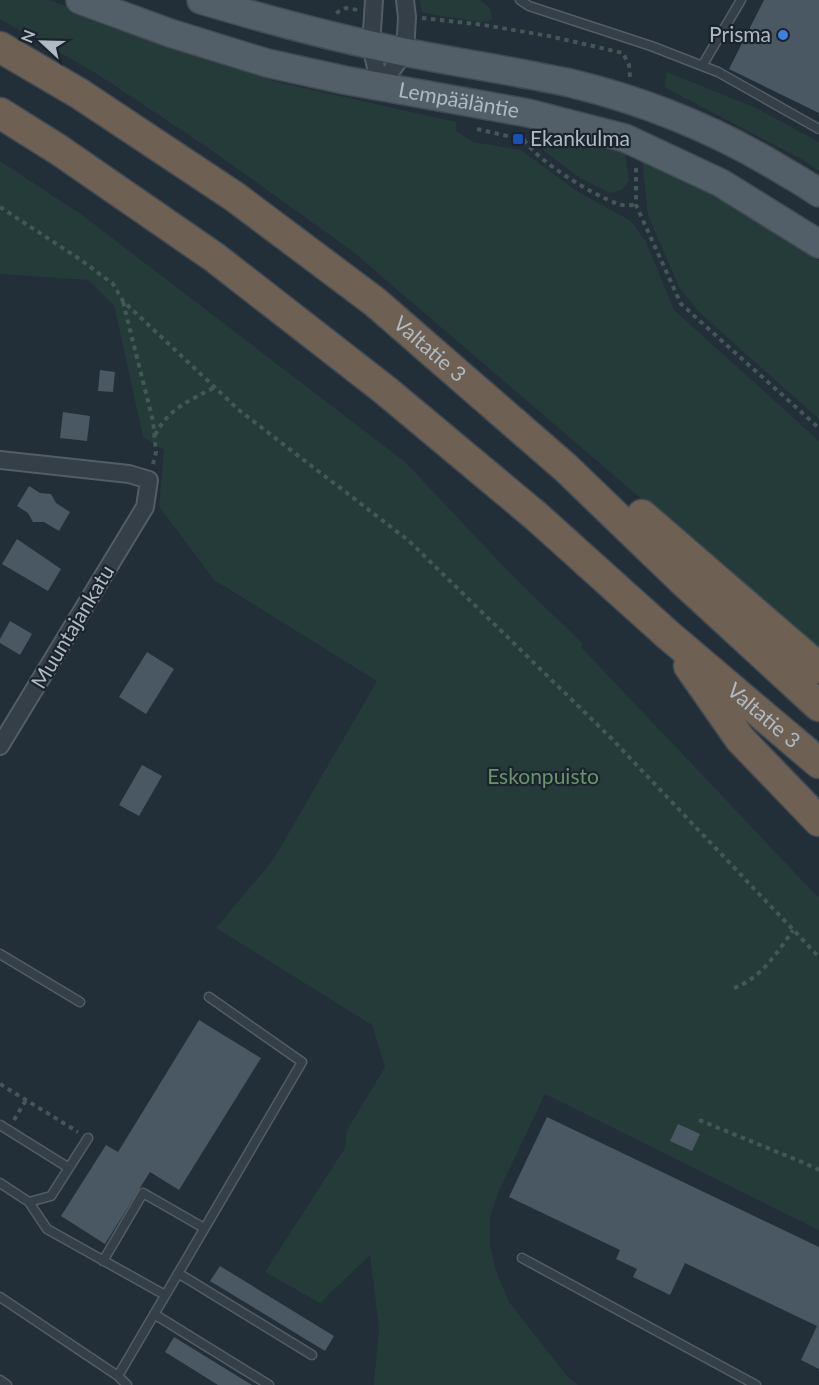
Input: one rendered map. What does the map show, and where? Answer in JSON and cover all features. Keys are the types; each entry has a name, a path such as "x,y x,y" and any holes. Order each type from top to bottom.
{"highway":[{"name":"Valtatie 3","path":"0,47 80,94 235,196 375,302 566,468 681,579 819,705"},
{"name":"Valtatie 3","path":"0,113 59,150 214,257 385,390 536,516 667,634 819,763"},
{"path":"566,468 618,495 819,668"},
{"path":"667,634 740,739 819,820"}],"main road":[{"name":"Lempääläntie","path":"81,0 228,52 308,72 528,113 625,138 721,183 819,244"},
{"name":"Lempääläntie","path":"201,0 284,25 405,52 528,75 627,99 683,119 738,144 819,193"}],"street":[{"path":"374,6 371,45 380,86"},
{"path":"380,86 405,52 406,8"},
{"path":"0,460 129,474 149,480"},
{"name":"Muuntajankatu","path":"0,746 145,507 149,480"}],"lane":[{"path":"520,0 529,6 651,46 718,72 819,129"},
{"path":"702,66 741,0"},
{"path":"0,954 81,1002"},
{"path":"118,1376 302,1062 210,997"},
{"path":"4,1127 69,1168"},
{"path":"29,1202 51,1196 88,1138"},
{"path":"0,1183 29,1202 47,1229 165,1295"},
{"path":"103,1261 143,1193 204,1228"},
{"path":"522,1258 756,1385"},
{"path":"178,1274 312,1356"},
{"path":"0,1297 118,1376 127,1385"},
{"path":"154,1314 269,1385"},
{"path":"0,1380 7,1385"}],"path":[{"path":"332,14 346,8 374,6"},
{"path":"406,8 623,53 629,65 631,80"},
{"path":"475,129 533,142"},
{"path":"524,140 530,150 575,182 620,205 636,206"},
{"path":"636,167 636,206 681,304 819,428"},
{"path":"0,207 81,260 112,285 123,301 240,411 408,540 611,738 819,957"},
{"path":"123,301 153,421 156,452 149,480"},
{"path":"155,436 171,412 215,387"},
{"path":"734,988 745,984 762,969 774,957 793,930"},
{"path":"0,1084 88,1138"},
{"path":"4,1127 26,1100"},
{"path":"699,1120 819,1170"}],"green space":[{"path":"0,0 49,0 273,81 456,122 456,131 473,142 521,150 575,190 631,221 646,242 674,310 819,441 819,651 352,251 207,147 94,72 0,19"},
{"path":"420,0 480,0 490,8 492,18 489,21 480,22 424,13"},
{"path":"667,72 756,108 819,142 819,171 803,160 664,87"},
{"path":"539,139 603,145 625,152 629,181 622,190 610,193 580,178 544,151"},
{"path":"642,158 702,180 787,233 819,260 819,419 699,312 679,287 648,215"},
{"name":"Eskonpuisto","path":"0,161 82,215 405,462 512,575 583,644 581,647 819,898 819,1230 545,1094 498,1193 490,1217 490,1244 496,1271 509,1302 567,1376 578,1385 374,1385 379,1328 370,1255 320,1303 265,1272 345,1148 347,1130 385,1067 372,1025 216,928 273,860 377,681 214,580 159,506 164,450 143,437 114,305 88,280 0,274"}],"building":[{"name":"Prisma","path":"764,0 819,0 819,113 729,69"},
{"path":"100,370 115,372 113,392 98,391"},
{"path":"63,412 90,416 87,441 60,438"},
{"path":"29,486 40,493 51,494 56,503 70,512 59,531 44,522 33,522 28,513 17,506"},
{"path":"17,539 61,569 48,591 2,564"},
{"path":"10,621 32,634 20,655 0,643"},
{"path":"147,652 174,669 146,714 119,697"},
{"path":"142,765 162,776 139,816 119,805"},
{"path":"199,1020 261,1058 179,1190 150,1172 105,1244 61,1216 106,1145 118,1152"},
{"path":"547,1117 819,1247 819,1369 801,1360 817,1326 685,1263 670,1295 633,1277 637,1269 616,1259 620,1250 509,1197"},
{"path":"678,1124 700,1134 692,1151 670,1141"},
{"path":"220,1266 334,1336 325,1351 210,1281"},
{"path":"174,1337 252,1385 218,1385 165,1352"}],"place":[{"name":"Prisma","path":"783,35"},
{"name":"Ekankulma","path":"518,139"}]}
